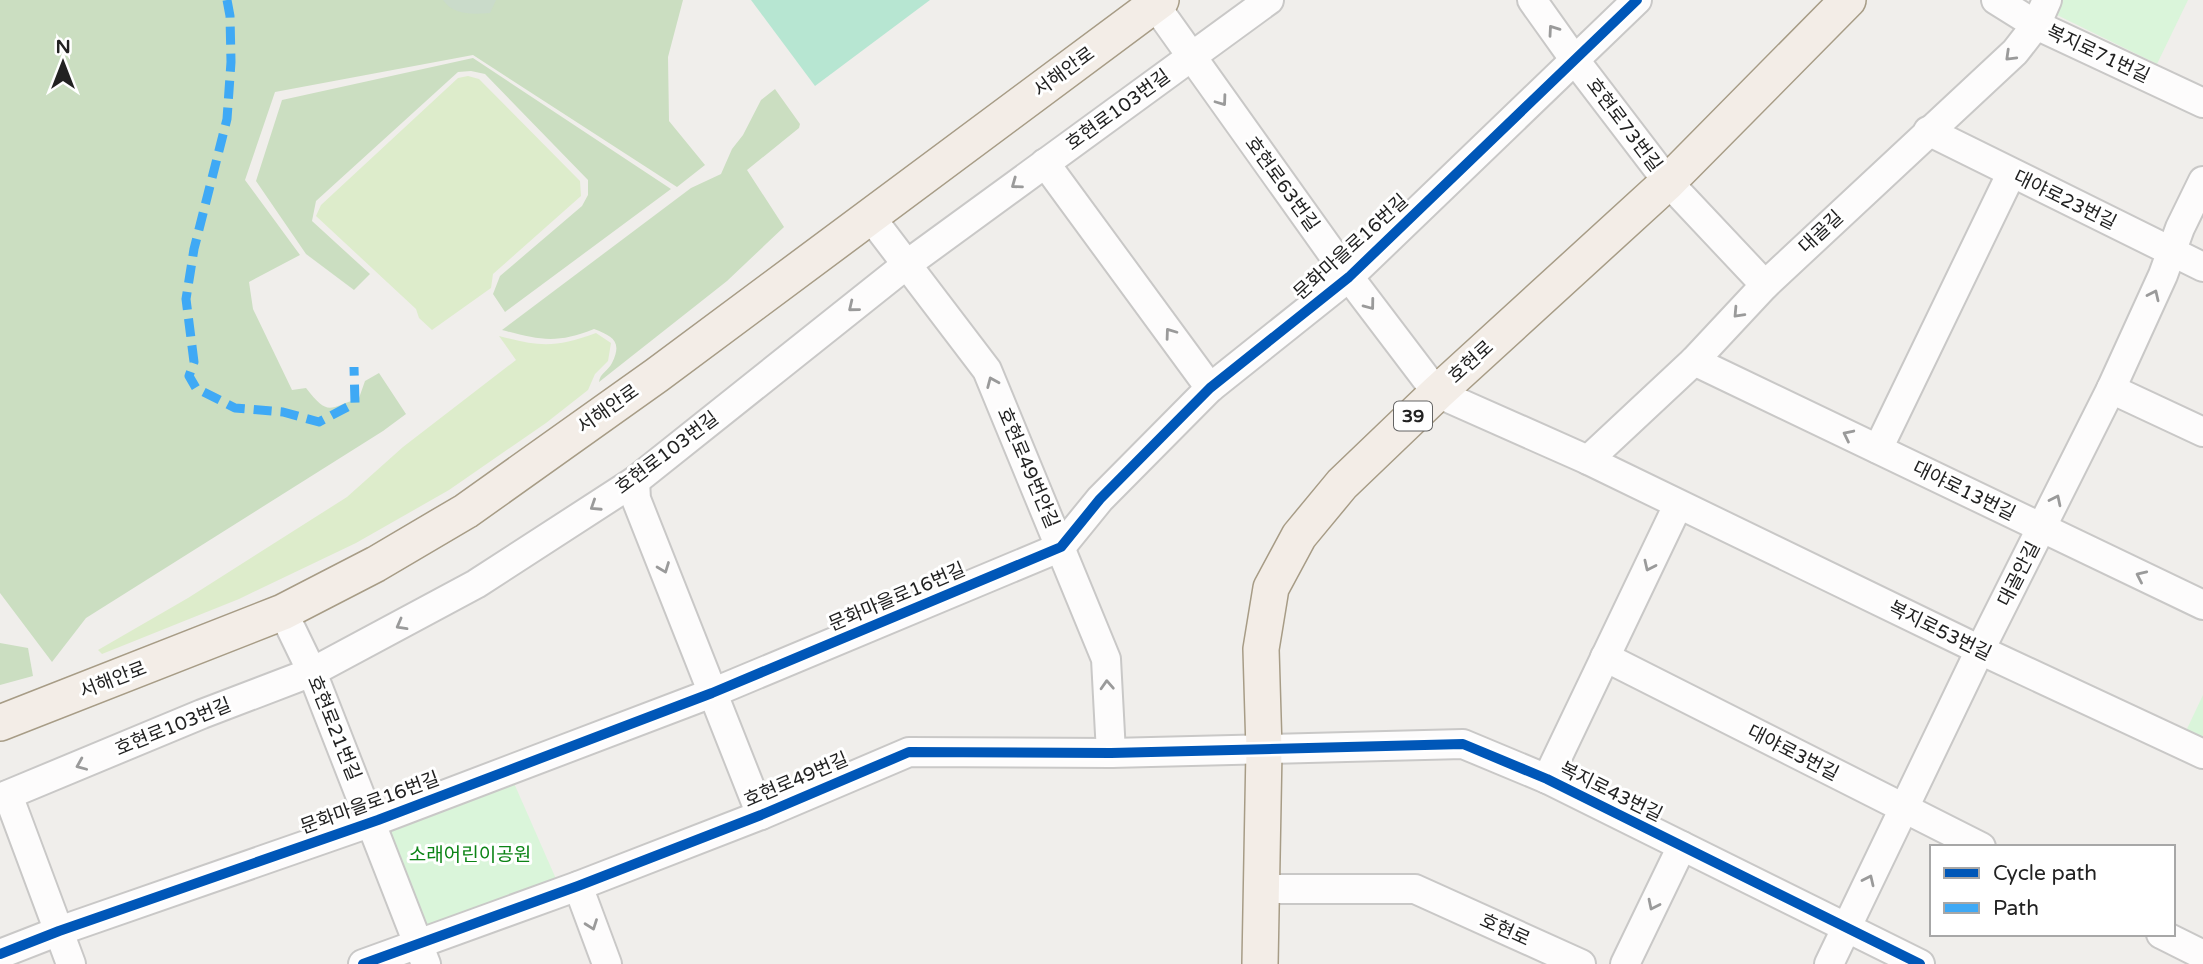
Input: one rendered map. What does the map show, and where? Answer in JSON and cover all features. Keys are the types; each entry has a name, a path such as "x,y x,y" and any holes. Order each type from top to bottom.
{"main road":[{"name":"호현로","path":"1260,964 1264,750 1261,649 1271,588 1299,536 1342,484 1437,393 1668,182 1848,0"},
{"name":"서해안로","path":"0,723 284,612 376,564 466,511 657,375 1158,3"}],"street":[{"name":"호현로103번길","path":"4,797 202,714 312,672 476,584 635,481 906,265 1269,0"},
{"name":"호현로73번길","path":"1532,0 1574,60 1668,182 1765,285"},
{"name":"문화마을로16번길","path":"0,954 372,822 712,693 1061,547 1100,499 1210,388 1349,277 1637,0"},
{"name":"복지로71번길","path":"1996,0 2042,13 2203,103"},
{"name":"호현로63번길","path":"1158,3 1191,57 1349,277 1437,393"},
{"name":"대골길","path":"1588,460 1694,361 1765,285 2015,52 2042,13"},
{"name":"대야로23번길","path":"1928,131 2203,267"},
{"path":"1045,163 1210,388"},
{"path":"1878,449 2011,174"},
{"name":"대골안길","path":"1829,964 1980,650 2111,389 2203,181"},
{"name":"호현로49번안길","path":"869,215 987,370 1106,659 1111,753"},
{"name":"대야로13번길","path":"1694,361 2203,605"},
{"path":"2111,389 2203,432"},
{"name":"복지로53번길","path":"1437,393 1588,460 1980,650 2203,754"},
{"path":"635,481 636,499 761,815"},
{"path":"1546,779 1678,505"},
{"name":"호현로21번길","path":"284,612 312,672 422,953"},
{"name":"대야로3번길","path":"1605,657 1977,845"},
{"name":"복지로43번길","path":"1264,750 1463,744 1546,779 1920,964"},
{"name":"호현로49번길","path":"363,964 422,953 578,886 761,815 909,752 1111,753 1264,750"},
{"path":"4,797 71,964"},
{"path":"1625,964 1682,846"},
{"path":"578,886 607,964"},
{"name":"호현로","path":"1261,889 1415,889 1581,964"},
{"path":"2165,936 2203,955"}],"green space":[{"path":"0,0 683,0 668,57 669,121 705,165 677,187 473,55 275,92 245,180 300,255 249,282 253,309 292,390 306,388 319,403 329,408 359,398 365,381 379,373 406,414 86,618 52,662 0,593"},
{"path":"443,0 496,0 490,13 477,14 453,9"},
{"path":"751,0 930,0 815,86"},
{"path":"2059,0 2188,0 2157,64 2057,15 2056,6"},
{"path":"473,58 671,189 505,312 493,294 500,276 582,206 588,195 588,180 485,74 458,72 316,201 312,221 370,274 354,290 306,254 256,181 282,100"},
{"path":"468,76 479,79 580,181 581,196 493,274 491,288 432,330 419,318 416,309 316,216 321,205 458,78"},
{"path":"775,89 800,124 799,128 747,170 784,227 727,281 599,382 615,356 616,344 606,334 594,329 569,337 548,339 502,330 691,188 721,174 732,149 743,135 761,100"},
{"path":"596,333 611,343 608,361 595,374 588,390 546,423 449,490 356,543 239,599 102,654 98,650 188,598 347,497 403,447 516,360 499,336 548,344"},
{"path":"0,643 28,648 33,676 0,685"},
{"path":"2203,695 2203,742 2185,733"},
{"name":"소래어린이공원","path":"510,774 560,888 421,938 378,825"}],"marked path":[{"path":"227,0 231,62 227,119 194,249 186,299 194,362 189,376 196,388 235,408 283,412 319,422 355,403 354,367"}],"cycle path":[{"path":"0,954 378,820 712,693 1061,547 1100,499 1210,388 1349,277 1637,0"},
{"path":"363,964 578,886 761,815 909,752 1111,753 1463,744 1547,779 1920,964"}]}
